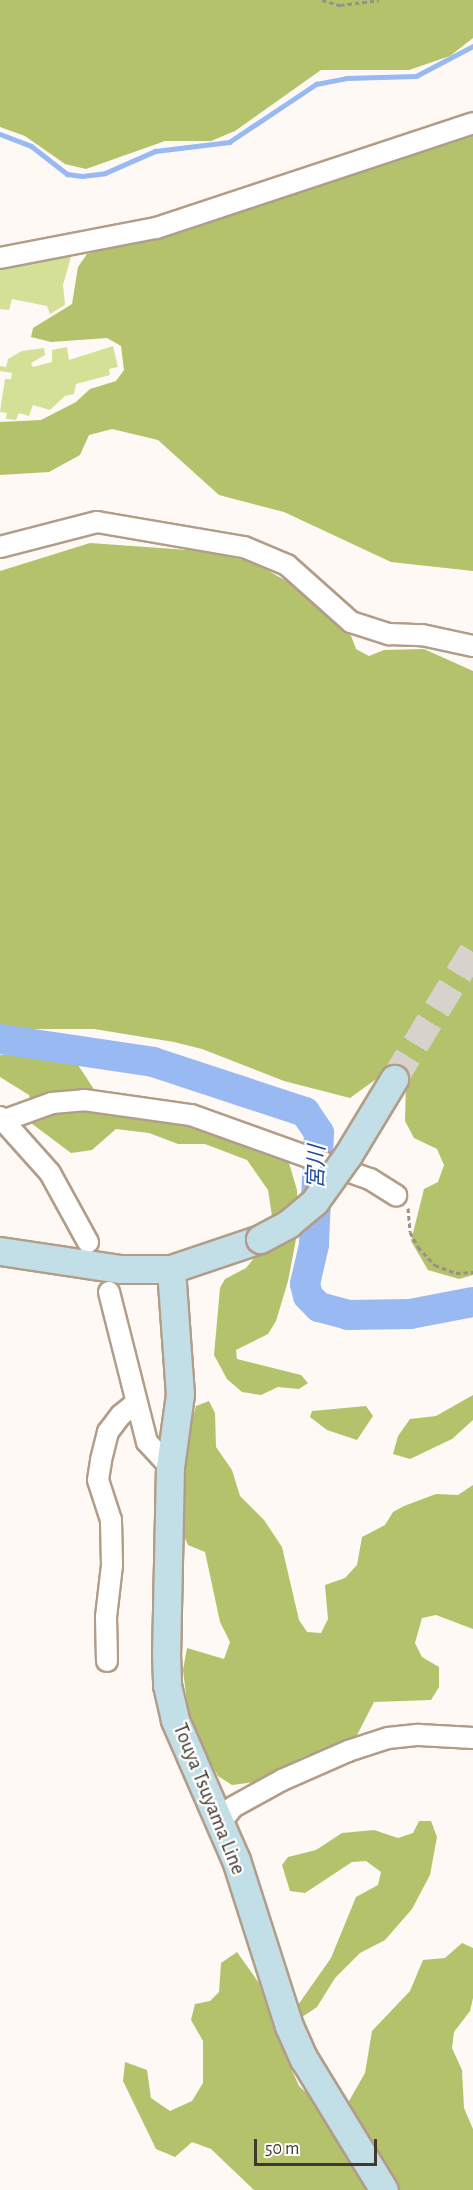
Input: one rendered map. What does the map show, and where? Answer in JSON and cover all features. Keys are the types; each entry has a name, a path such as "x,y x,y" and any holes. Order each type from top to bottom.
{"main road":[{"path":"0,1251 121,1269 171,1269 260,1239 288,1224 315,1201 348,1155 394,1079"},
{"name":"Touya Tsuyama Line","path":"171,1269 180,1394 170,1467 168,1685 186,1750 221,1822 289,2026 304,2059 384,2190"}],"street":[{"path":"0,258 156,228 473,123"},
{"path":"0,547 98,522 244,547 287,565 351,622 389,634 422,635 473,646"},
{"path":"88,1242 50,1173 2,1118 52,1103 118,1102 213,1120 307,1158 370,1179 396,1195"},
{"path":"109,1292 147,1442 170,1467"},
{"path":"107,1661 106,1617 112,1554 111,1520 98,1480 100,1460 108,1432 121,1414 136,1403"},
{"path":"221,1822 233,1807 282,1780 358,1748 388,1738 419,1735 473,1738"}],"path":[{"path":"322,0 340,5 379,0"},
{"path":"396,1195 407,1206 410,1232 417,1247 435,1265 456,1274 473,1272"}],"green space":[{"path":"0,0 473,0 473,38 450,56 409,70 321,70 235,131 211,141 165,141 86,169 65,164 25,136 0,127"},
{"path":"473,135 473,571 391,562 284,512 219,495 158,440 112,429 89,435 80,455 49,472 0,475 0,422 41,420 76,402 90,389 116,381 124,370 121,346 107,338 51,342 31,337 33,328 72,304 78,267 87,254 176,232 421,148"},
{"path":"72,253 63,285 65,305 50,314 47,306 12,299 9,310 0,309 0,264"},
{"path":"113,346 118,367 109,369 110,375 76,384 74,394 65,396 50,410 33,405 29,416 19,413 16,420 6,419 7,413 0,412 5,379 11,379 12,373 0,371 0,366 6,367 8,359 22,351 44,348 45,355 31,363 33,367 52,362 52,350 67,347 69,360"},
{"path":"90,543 202,551 253,562 288,582 350,633 356,649 369,656 384,650 424,649 473,671 473,1275 459,1279 428,1270 411,1241 424,1189 438,1182 444,1165 437,1149 414,1138 405,1121 406,1081 386,1072 350,1098 284,1081 202,1049 174,1042 94,1029 21,1029 0,1025 0,571"},
{"path":"0,1055 59,1055 78,1065 105,1106 188,1120 276,1153 289,1163 297,1190 297,1234 288,1281 276,1321 268,1334 236,1350 237,1359 301,1375 308,1383 299,1389 278,1387 261,1395 242,1392 227,1379 214,1355 220,1288 225,1279 246,1268 255,1257 272,1216 268,1190 247,1160 205,1144 178,1144 149,1133 116,1129 92,1150 71,1153 31,1123 34,1115 29,1095 0,1077"},
{"path":"473,1395 473,1420 452,1439 410,1459 393,1454 398,1436 410,1419 436,1416"},
{"path":"209,1401 215,1413 216,1447 232,1470 240,1496 264,1520 282,1547 299,1620 307,1632 321,1633 328,1619 325,1585 345,1578 357,1565 362,1537 385,1525 393,1512 404,1506 436,1494 458,1495 473,1485 473,1629 436,1615 422,1618 415,1643 422,1657 439,1667 439,1687 431,1700 374,1702 355,1739 305,1756 255,1782 232,1785 218,1776 201,1745 188,1711 183,1670 187,1648 224,1659 230,1642 220,1622 205,1552 188,1545 181,1530 185,1488 180,1462 196,1406"},
{"path":"366,1406 373,1416 357,1440 327,1430 310,1417 312,1411"},
{"path":"419,1821 431,1821 437,1837 430,1875 412,1909 385,1940 360,1953 335,1978 317,2007 302,2017 298,2005 331,1958 356,1897 378,1885 381,1872 366,1861 352,1862 305,1893 290,1891 282,1865 288,1857 316,1850 342,1833 374,1830 398,1838 413,1833"},
{"path":"462,1943 473,1948 473,1998 470,2011 454,2032 452,2048 462,2070 464,2108 473,2129 473,2190 254,2190 211,2149 192,2142 175,2157 156,2149 123,2081 125,2062 147,2070 151,2098 170,2111 192,2101 203,2083 203,2041 191,2020 195,2004 210,2001 219,1992 221,1963 237,1952 259,1983 275,2032 299,2086 328,2113 349,2101 365,2073 372,2031 410,1991 423,1960 445,1958"}],"waterway":[{"path":"0,134 31,146 67,174 82,176 105,173 155,151 229,142 316,84 346,78 416,76 473,46"},
{"name":"宮川","path":"0,1039 153,1062 305,1112 319,1133 314,1245 305,1284 308,1296 319,1307 348,1315 410,1314 473,1302"}],"tunnel":[{"path":"394,1079 473,950"}]}
